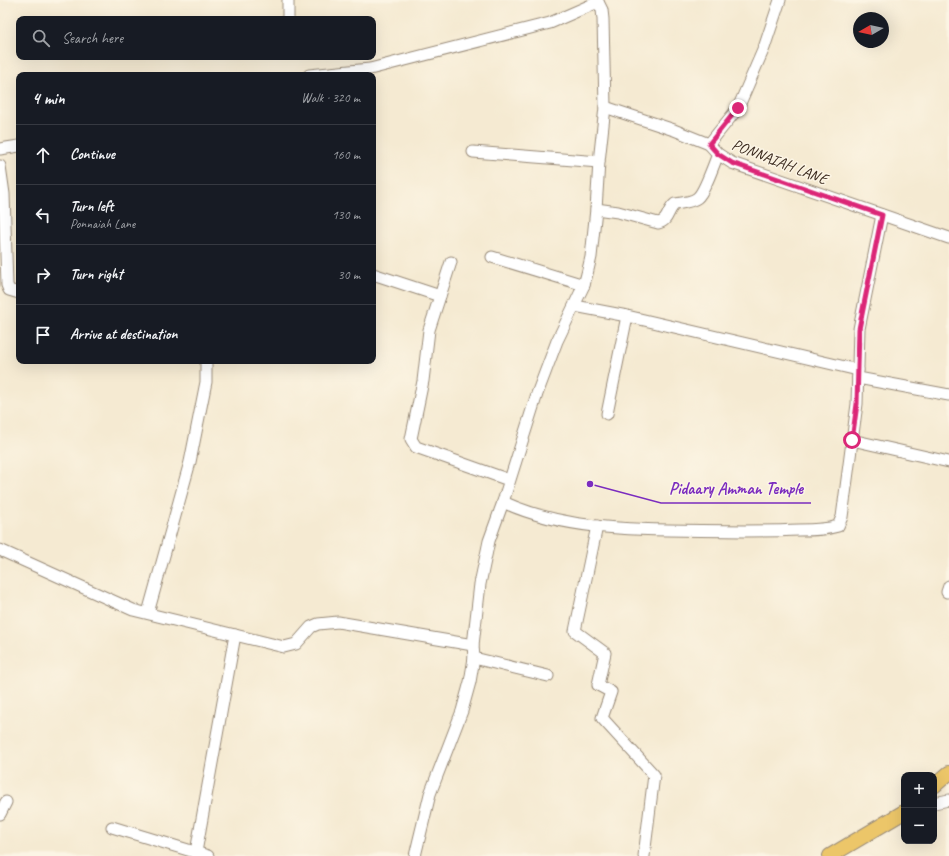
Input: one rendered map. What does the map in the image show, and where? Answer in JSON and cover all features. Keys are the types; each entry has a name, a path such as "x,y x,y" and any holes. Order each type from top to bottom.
{"main road":[{"path":"937,783 949,772"},
{"path":"830,856 901,814"}],"street":[{"path":"288,0 288,16"},
{"path":"709,144 738,108 764,48 780,0"},
{"path":"340,72 370,69 550,23 598,1 602,10 605,107 596,209 590,257 584,285 546,369 488,548 480,584 473,645 474,658 470,682 462,711 430,794 415,856"},
{"name":"PONNAIAH LANE","path":"605,107 674,130 709,144 718,154 732,163 949,238"},
{"path":"0,149 16,146"},
{"path":"472,152 599,162"},
{"path":"596,209 618,212 661,223 665,220 672,206 697,198 704,187 718,154"},
{"path":"0,166 4,194 7,285 9,290 16,293"},
{"path":"503,502 523,511 572,522 620,529 773,531 828,529 838,526 842,517 857,404 859,329 882,215"},
{"path":"492,257 584,285"},
{"path":"451,262 429,330 423,381 411,439 416,447 509,480"},
{"path":"376,275 440,296"},
{"path":"575,306 627,316 858,374 949,395"},
{"path":"607,414 627,316"},
{"path":"148,614 190,462 206,382 206,364"},
{"path":"852,440 949,462"},
{"path":"597,526 575,631 605,653 598,685 611,692 602,718 654,775 644,856"},
{"path":"0,550 134,610 284,647 296,644 311,628 318,624 338,622 473,645"},
{"path":"196,852 235,635"},
{"path":"474,658 548,676"},
{"path":"937,802 949,800"},
{"path":"0,814 6,802"},
{"path":"112,827 208,856"}],"place":[{"name":"Pidaary Amman Temple","path":"590,484"}],"route":[{"path":"738,108 709,144 718,154 732,163 882,215 859,329 857,404 852,440"}]}
